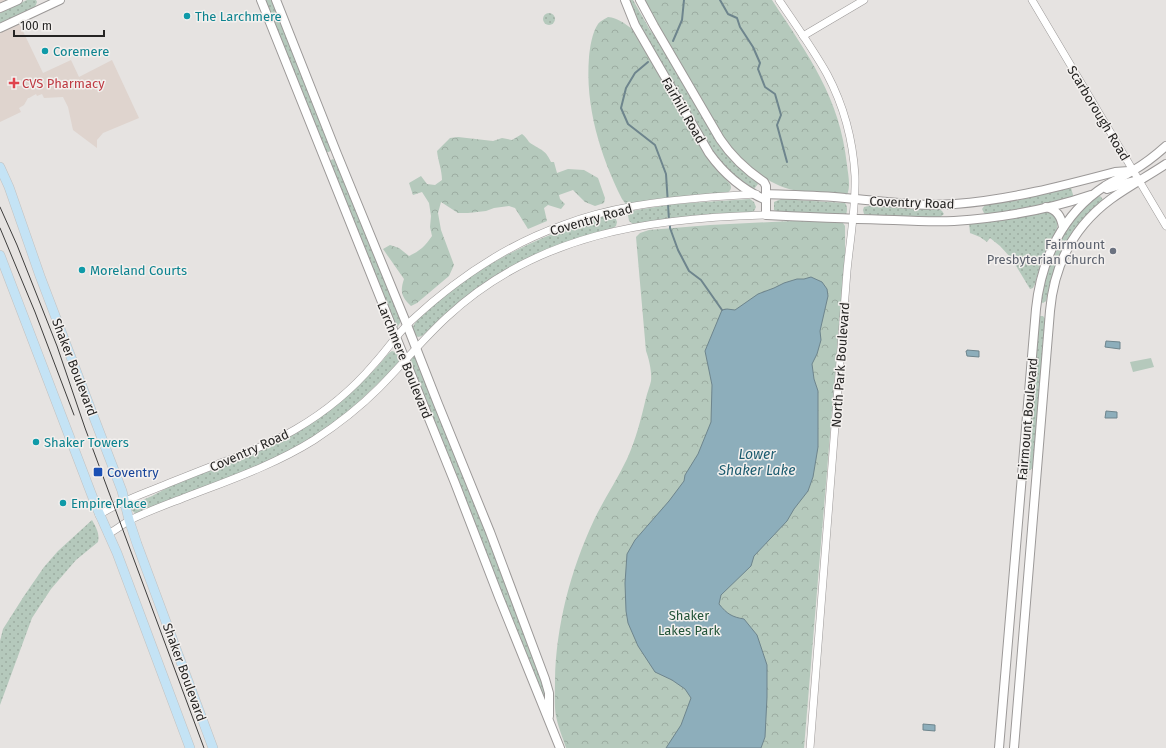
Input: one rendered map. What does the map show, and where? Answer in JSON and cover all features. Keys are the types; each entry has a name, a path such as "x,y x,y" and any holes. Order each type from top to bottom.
{"main road":[{"path":"0,8 18,0"},
{"path":"0,28 60,0"},
{"name":"Larchmere Boulevard","path":"261,0 405,360 456,483 560,748"},
{"name":"Larchmere Boulevard","path":"276,0 337,154 408,325 546,678 549,693 549,720"},
{"name":"Fairhill Road","path":"625,0 635,25 709,153 720,168 734,182 754,194 766,197"},
{"name":"Fairhill Road","path":"640,0 728,151 737,161 764,182 766,186 766,215"},
{"name":"Fairmount Boulevard","path":"1000,748 1037,295 1042,272 1047,257 1063,227 1078,210 1095,193 1134,170 1166,146"},
{"name":"Coventry Road","path":"766,197 854,199 907,204 953,205 1022,195 1115,172 1134,170 1166,162"},
{"name":"Fairmount Boulevard","path":"1014,748 1053,285 1064,255 1071,242 1100,207 1166,162"},
{"name":"Shaker Boulevard","path":"0,167 122,491 130,520 213,748"},
{"name":"Coventry Road","path":"766,215 853,219 954,221 1012,214 1045,207 1140,180"},
{"path":"1045,207 1057,213 1063,227"},
{"name":"Shaker Boulevard","path":"0,255 99,515 117,553 190,748"},
{"path":"522,653 533,648"}],"street":[{"name":"North Park Boulevard","path":"779,0 827,74 840,103 848,128 854,162 853,219 847,271 810,748"},
{"path":"803,36 864,0"},
{"name":"Scarborough Road","path":"1032,0 1166,226"},
{"name":"Coventry Road","path":"99,515 124,501 264,445 296,429 315,417 347,393 374,364 396,337 439,297 465,277 522,242 575,220 620,209 652,203 754,194"},
{"name":"Coventry Road","path":"108,534 130,520 157,508 255,471 289,455 334,427 378,389 416,347 460,305 475,293 522,264 583,239 625,228 721,217 766,215"}],"shaded area":[{"path":"0,0 8,0 43,73 71,60 79,77 112,60 139,118 103,133 97,140 97,148 73,130 68,107 63,97 44,98 42,94 37,96 36,94 28,98 24,105 19,108 21,112 0,122"}],"green space":[{"path":"27,0 36,0 37,2 35,7 0,23 0,13"},
{"path":"264,0 272,0 330,147 331,150 329,152 325,152"},
{"path":"628,0 633,0 720,146 737,165 757,182 758,184 754,189 750,189 738,181 717,160 638,25"},
{"path":"645,0 772,0 810,58 830,97 843,141 849,180 847,195 800,191 779,186 760,175 743,161 728,145 657,24"},
{"path":"547,13 551,13 555,19 551,25 547,25 543,21 543,17"},
{"path":"608,17 624,23 632,29 710,161 730,184 731,189 727,193 628,205 622,199 601,148 589,94 589,57 592,40 598,24"},
{"path":"522,134 529,142 544,152 549,157 551,162 554,162 557,173 568,169 584,170 598,178 605,198 604,203 595,206 585,202 573,190 559,195 560,199 565,204 561,209 548,205 544,208 547,221 528,229 515,208 509,206 494,208 486,211 458,213 441,202 438,213 441,230 454,265 449,276 417,303 411,306 402,294 404,279 383,249 390,245 399,248 409,256 422,248 432,236 429,203 422,192 413,195 409,183 421,176 427,184 435,185 442,180 437,151 450,138 458,137 493,141 502,138 512,140"},
{"path":"333,159 337,163 399,316 400,322 397,327 395,326 329,161"},
{"path":"1071,188 1074,198 1049,204 987,215 982,209 985,205 1019,200"},
{"path":"1100,196 1103,201 1063,250 1055,267 1046,301 1043,303 1041,302 1042,282 1058,244 1067,229 1087,205"},
{"path":"750,199 754,202 756,207 754,211 749,213 682,217 633,224 629,221 628,215 631,211 674,204"},
{"path":"781,199 845,203 847,212 846,215 779,212 774,210 774,202"},
{"path":"864,207 939,209 944,214 939,218 869,216 864,214 863,210"},
{"path":"1047,211 1053,214 1057,219 1057,229 1048,246 1035,284 1033,288 1030,289 1012,259 1000,246 990,238 987,242 970,233 969,222"},
{"path":"612,215 615,217 617,222 616,226 613,228 567,241 510,267 476,289 422,336 418,337 412,330 413,326 420,317 451,291 492,263 535,241 557,232 604,216"},
{"name":"Shaker Lakes Park","path":"811,220 843,223 845,226 845,254 804,748 566,748 555,712 555,680 558,639 566,598 578,558 586,539 598,512 623,467 630,451 638,429 651,381 650,366 646,351 636,237 640,233 649,230 710,225"},
{"path":"1040,316 1043,316 1046,320 1046,327 1033,468 1027,470 1026,466 1037,320"},
{"path":"416,347 545,679 549,720 405,360"},
{"path":"392,351 395,352 400,358 399,362 388,374 349,411 326,429 300,445 258,466 138,513 131,510 131,507 138,502 169,487 251,454 355,388"},
{"path":"1151,358 1154,367 1133,372 1130,362"},
{"path":"92,520 98,533 98,542 76,560 51,589 32,618 0,705 0,641 3,629 44,567 58,551"}],"water":[{"name":"Lower Shaker Lake","path":"811,277 822,282 827,289 828,296 820,331 821,340 812,364 814,379 818,391 818,447 813,477 808,491 787,521 754,556 751,566 721,595 719,604 730,614 744,619 757,635 767,665 765,737 761,748 666,748 681,725 691,698 685,689 672,680 655,672 638,646 628,623 626,611 625,583 627,554 635,540 669,501 684,481 685,475 698,454 711,422 712,385 705,351 722,310 735,310 758,294 784,283"},
{"path":"1106,341 1120,342 1120,349 1105,347"},
{"path":"967,350 979,351 979,357 967,356"},
{"path":"1106,411 1117,412 1117,418 1105,418"},
{"path":"923,724 935,725 935,731 923,730"}],"waterway":[{"path":"673,41 682,20 684,0"},
{"path":"720,0 728,14 737,18 740,27 753,47 760,63 758,69 765,87 775,94 781,115 777,125 787,162"},
{"path":"648,62 635,73 626,88 621,108 628,124 655,145 666,174 669,220"},
{"path":"670,224 678,250 689,271 701,280 722,310"}],"tram line":[{"path":"0,207 17,245 57,346 85,428 204,748"},
{"path":"0,228 35,312 74,415"}],"place":[{"name":"The Larchmere","path":"187,16"},
{"name":"Coremere","path":"45,51"},
{"name":"CVS Pharmacy","path":"14,83"},
{"name":"Fairmount Presbyterian Church","path":"1113,251"},
{"name":"Moreland Courts","path":"82,270"},
{"name":"Shaker Towers","path":"36,442"},
{"name":"Coventry","path":"98,472"},
{"name":"Empire Place","path":"63,503"}]}
